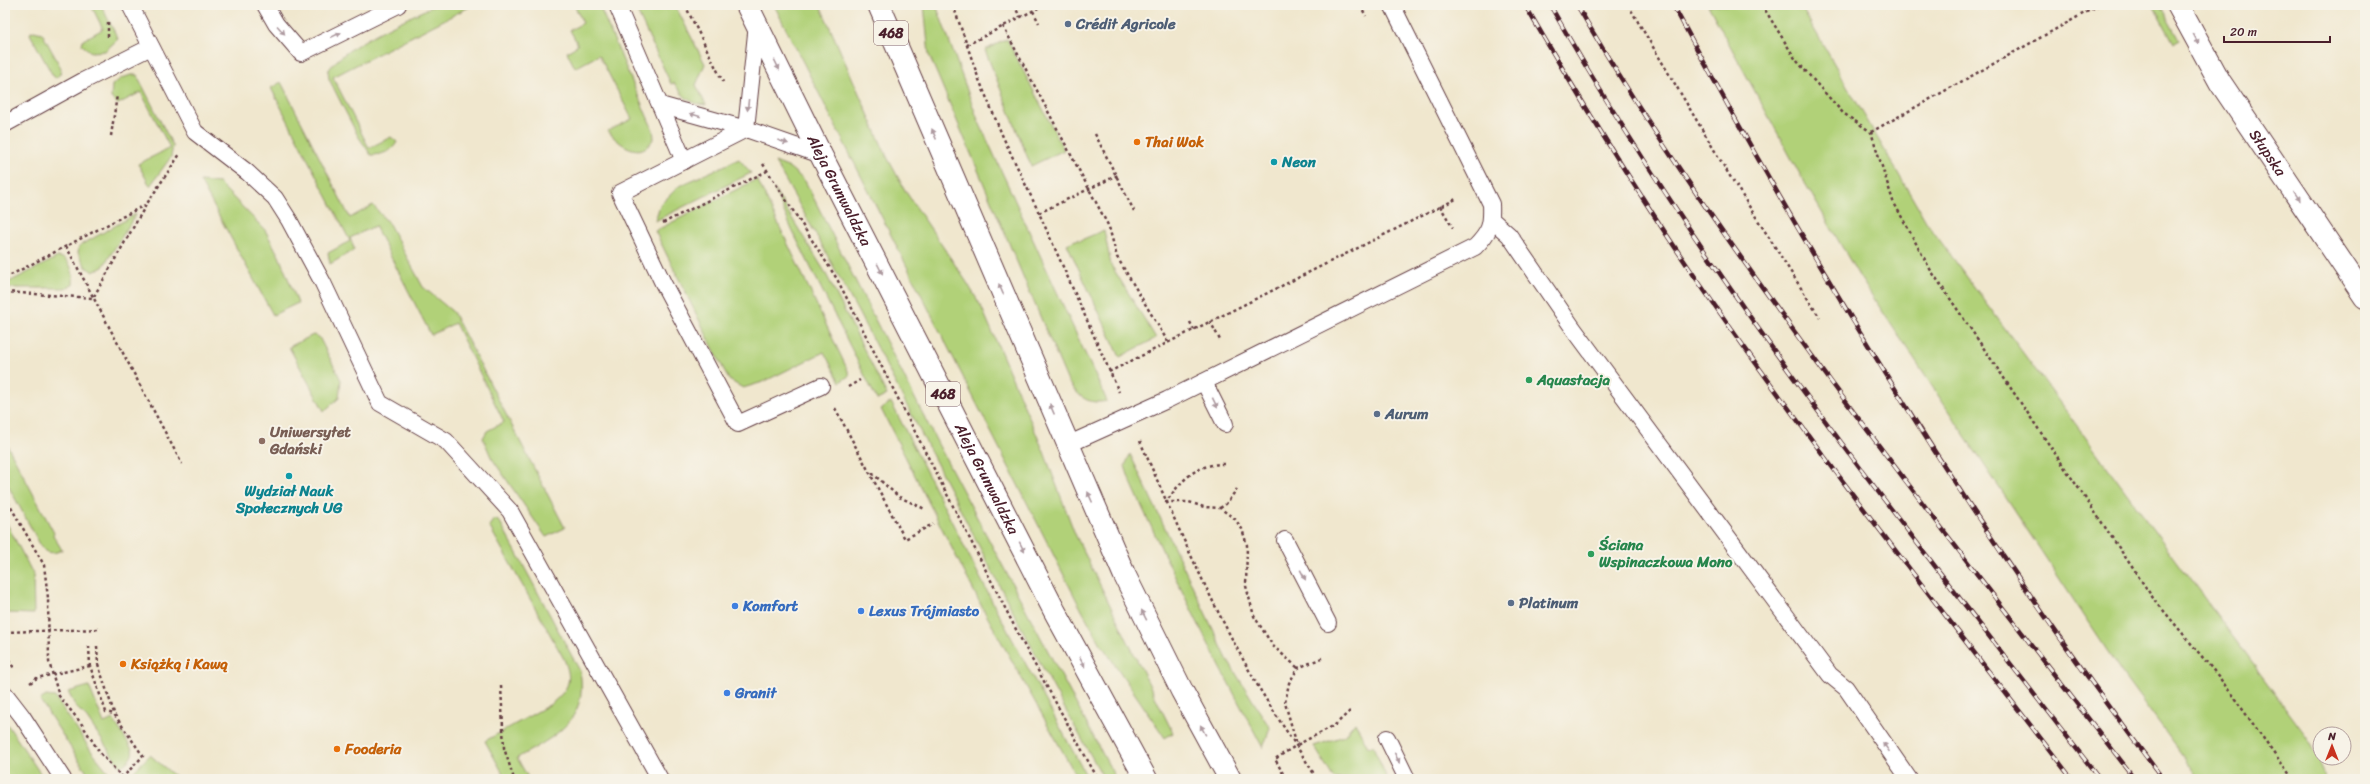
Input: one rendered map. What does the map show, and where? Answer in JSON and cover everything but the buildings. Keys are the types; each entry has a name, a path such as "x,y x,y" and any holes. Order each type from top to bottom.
{"main road":[{"name":"Aleja Grunwaldzka","path":"748,5 821,155 1054,610 1146,779"},
{"name":"468","path":"879,5 1067,445 1124,574 1182,691 1230,779"},
{"name":"Słupska","path":"2178,5 2220,82 2365,297"}],"lane":[{"path":"130,5 195,132 247,172 275,198 289,220 322,283 380,403 446,441 510,511 660,779"},
{"path":"265,5 276,24 301,53 398,5"},
{"path":"617,5 684,161"},
{"path":"1067,445 1204,382 1475,247 1487,235 1492,220 1491,204 1485,189 1392,5"},
{"path":"746,129 757,24"},
{"path":"5,124 83,81 151,48"},
{"path":"660,105 746,129 821,155"},
{"path":"746,129 620,193 663,283 738,424 821,386"},
{"path":"1492,220 1509,235 1573,328 1830,675 1846,688 1908,779"},
{"path":"1204,382 1225,424"},
{"path":"1285,540 1328,623"},
{"path":"5,694 22,716 62,779"},
{"path":"1387,738 1406,779"}],"path":[{"path":"44,9 45,5"},
{"path":"953,5 1002,137 1039,213 1130,416 1166,502 1236,648 1317,779"},
{"path":"1014,5 1020,17"},
{"path":"967,44 1044,5"},
{"path":"1628,5 1724,167 1820,318"},
{"path":"1762,5 1796,60 1843,112 1871,132 1893,201 1930,269 2153,598 2219,677 2293,779"},
{"path":"1871,132 2099,5"},
{"path":"1033,11 1039,23"},
{"path":"1003,26 1109,227 1117,257 1168,342"},
{"path":"1095,134 1134,211"},
{"path":"640,234 767,171 780,188 837,279 1025,647 1098,779"},
{"path":"94,298 146,205 167,174"},
{"path":"1039,213 1120,174"},
{"path":"1109,372 1459,197"},
{"path":"5,278 146,205"},
{"path":"66,246 182,464"},
{"path":"5,292 94,298"},
{"path":"1190,322 1194,330"},
{"path":"844,389 860,380"},
{"path":"832,403 868,468 905,540 933,524"},
{"path":"1166,502 1188,474 1208,466 1224,464"},
{"path":"868,468 899,497 925,509"},
{"path":"1220,508 1226,504 1237,489"},
{"path":"5,497 44,566 49,631 49,662 59,696 81,723 100,753 123,778 143,756 114,714 98,664 97,646"},
{"path":"1166,502 1188,502 1204,507 1220,508 1235,519 1245,536 1247,545 1246,586 1254,616 1273,646 1298,668"},
{"path":"5,632 101,629"},
{"path":"89,646 90,666 106,712 114,714"},
{"path":"1297,745 1285,703 1289,683 1298,668 1322,658"},
{"path":"36,678 90,666"},
{"path":"501,686 504,748 514,779"},
{"path":"1286,779 1275,759 1297,745 1335,725 1350,711"}],"green space":[{"path":"91,5 101,5 118,39 105,51 91,52 82,45 83,40 103,29"},
{"path":"435,5 473,5 333,77 369,148 391,137 397,142 389,151 371,155 358,136 329,79 328,71 336,61 362,42"},
{"path":"574,5 599,5 653,130 654,137 644,149 631,149 624,146 608,131 632,119 599,55 575,68 567,52 578,45 570,30 583,23"},
{"path":"634,5 675,5 705,64 696,85 706,105 691,101 680,92 674,83 671,84"},
{"path":"774,5 820,5 887,157 906,192 966,281 981,306 1044,452 1075,534 1173,733 1165,738 1101,644 1080,607"},
{"path":"924,5 936,5 978,120 1107,401 1094,402 1084,399 1068,382 929,55"},
{"path":"1708,5 1800,5 1927,223 2307,737 2312,748 2312,766 2320,766 2326,779 2200,779 2124,676 1859,276 1802,178"},
{"path":"2153,5 2160,5 2179,40 2174,43"},
{"path":"34,31 42,33 61,68 60,74 56,78 53,76 30,34"},
{"path":"1007,39 1064,150 1031,166 985,50"},
{"path":"137,75 173,146 171,157 150,186 138,164 170,148 141,92 118,104 111,98 112,85 122,78"},
{"path":"281,82 350,218 373,205 389,224 423,287 453,312 565,528 546,537 491,457 483,438 487,431 504,422 455,323 431,335 375,226 350,238 354,248 353,251 330,264 328,253 350,241 271,88"},
{"path":"739,159 751,173 655,221 660,205 679,186"},
{"path":"775,162 790,168 805,181 938,444 1116,779 1104,779 1061,702 900,392 818,238"},
{"path":"757,179 850,375 840,382 824,352 763,382 743,388 729,380 655,231"},
{"path":"200,181 219,183 265,230 279,256 298,303 273,315"},
{"path":"774,189 825,272 887,395 877,400 792,230"},
{"path":"136,214 103,267 93,272 86,267 78,253 79,246"},
{"path":"1104,230 1111,265 1156,338 1120,357 1067,244 1078,239 1079,241"},
{"path":"58,257 69,263 73,276 73,285 65,288 5,288 5,284"},
{"path":"313,335 319,337 341,380 339,398 324,411 289,347"},
{"path":"891,402 996,609 1088,779 1078,779 983,609 881,409"},
{"path":"5,441 62,550 51,553 42,548 5,480"},
{"path":"1130,454 1228,661 1270,728 1263,748 1193,614 1129,478 1125,466"},
{"path":"494,519 500,522 580,671 581,688 579,703 574,715 556,734 544,743 517,758 529,779 506,779 485,741 551,704 562,694 568,684 569,679 564,659 489,526"},
{"path":"5,520 33,574 34,614 5,613"},
{"path":"89,686 104,723 113,719 132,749 131,757 120,767 87,718 76,707 68,692"},
{"path":"46,696 55,697 92,752 114,779 91,779 40,700"},
{"path":"5,721 7,724 44,779 5,779"},
{"path":"1355,722 1368,747 1373,746 1387,779 1334,779 1314,746 1344,736"},
{"path":"150,755 179,779 135,779 133,772"}],"railway":[{"path":"1525,5 1616,156 1713,303 1756,364 1845,484 2072,779"},
{"path":"1550,5 1611,107 1675,207 1742,305 1811,402 1882,497 2100,779"},
{"path":"1577,5 1636,103 1699,198 1765,291 1832,383 1982,581 2135,779"},
{"path":"1673,5 1785,206 1903,402 2029,593 2095,687 2163,779"}],"place":[{"name":"Crédit Agricole","path":"1068,24"},
{"name":"Thai Wok","path":"1137,142"},
{"name":"Neon","path":"1274,162"},
{"name":"Aquastacja","path":"1529,380"},
{"name":"Aurum","path":"1377,414"},
{"name":"Uniwersytet Gdański","path":"262,441"},
{"name":"Wydział Nauk Społecznych UG","path":"289,476"},
{"name":"Ściana Wspinaczkowa Mono","path":"1591,554"},
{"name":"Platinum","path":"1511,603"},
{"name":"Komfort","path":"735,606"},
{"name":"Lexus Trójmiasto","path":"861,611"},
{"name":"Książką i Kawą","path":"123,664"},
{"name":"Granit","path":"727,693"},
{"name":"Fooderia","path":"337,749"}]}
